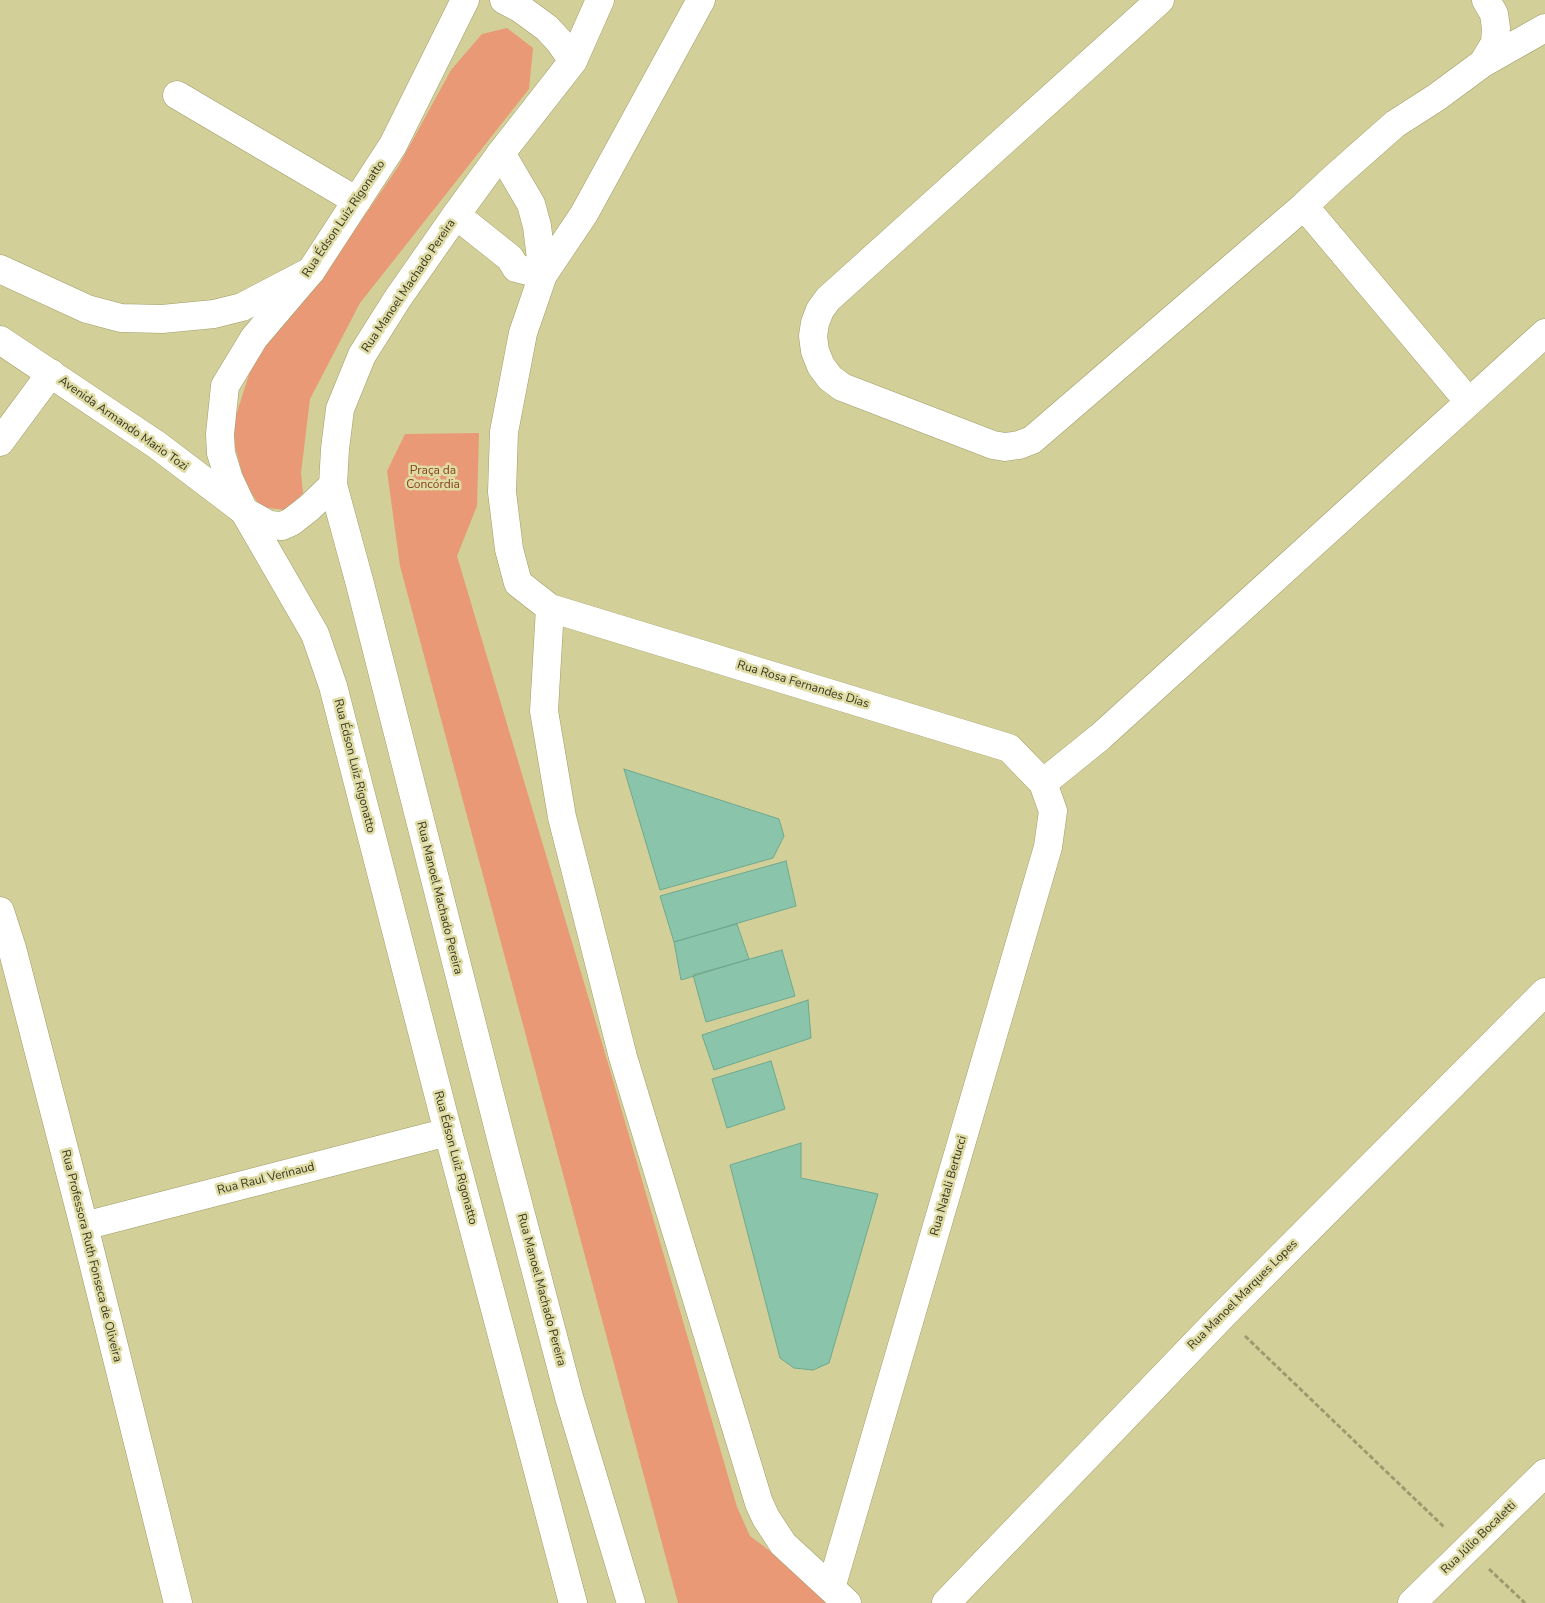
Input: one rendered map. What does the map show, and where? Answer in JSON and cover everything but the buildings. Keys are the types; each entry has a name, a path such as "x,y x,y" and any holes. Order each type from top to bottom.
{"street":[{"name":"Rua Édson Luiz Rigonatto","path":"465,0 392,145 311,270 254,338 225,386 220,434 221,453 229,479 244,511 315,634 334,686 448,1132 573,1603"},
{"path":"504,0 521,9 547,28 573,61"},
{"name":"Rua Manoel Machado Pereira","path":"600,0 573,61 501,153 456,215 398,298 362,355 340,409 334,449 333,485 562,1368 631,1603"},
{"path":"701,0 584,214 543,275 523,333 504,432 502,492 509,548 518,583 550,608 544,711 562,817 623,1057 766,1518 783,1544 839,1595"},
{"path":"1483,63 1495,43 1496,28 1494,14 1486,0"},
{"path":"1149,4 828,299 820,310 813,336 815,351 821,366 830,378 842,387 993,445 1005,447 1019,445 1032,440 1304,206 1395,124 1437,97 1483,63 1545,28"},
{"path":"177,95 356,200"},
{"path":"501,153 531,204 537,226 543,275"},
{"path":"1304,206 1469,402"},
{"name":"Rua Manoel Machado Pereira","path":"456,215 510,258 516,268 543,275"},
{"path":"0,269 87,309 121,318 162,319 214,314 242,307 311,270"},
{"path":"1043,783 1100,738 1545,333"},
{"name":"Avenida Armando Mario Tozi","path":"0,340 157,445 244,511"},
{"path":"0,442 51,373"},
{"path":"244,511 269,525 282,526 291,522 310,508 333,485"},
{"name":"Rua Rosa Fernandes Dias","path":"550,608 1009,748 1043,783"},
{"name":"Rua Natali Bertucci","path":"839,1595 1048,847 1053,811 1043,783"},
{"name":"Rua Professora Ruth Fonseca de Oliveira","path":"0,910 12,948 84,1226 178,1603"},
{"name":"Rua Manoel Marques Lopes","path":"946,1603 1223,1314 1545,992"},
{"name":"Rua Raul Verinaud","path":"84,1226 448,1132"},
{"name":"Rua Júlio Bocaletti","path":"1412,1603 1545,1473"}],"path":[{"path":"1223,1314 1525,1603"}],"green space":[{"path":"507,28 533,48 529,89 360,303 310,399 301,473 303,493 286,510 261,507 245,484 231,431 254,359 328,269 398,167 451,70 482,34"},
{"name":"Praça da Concórdia","path":"479,433 477,506 457,556 610,1070 737,1507 750,1536 803,1576 828,1603 678,1603 400,566 387,471 405,434"}]}
